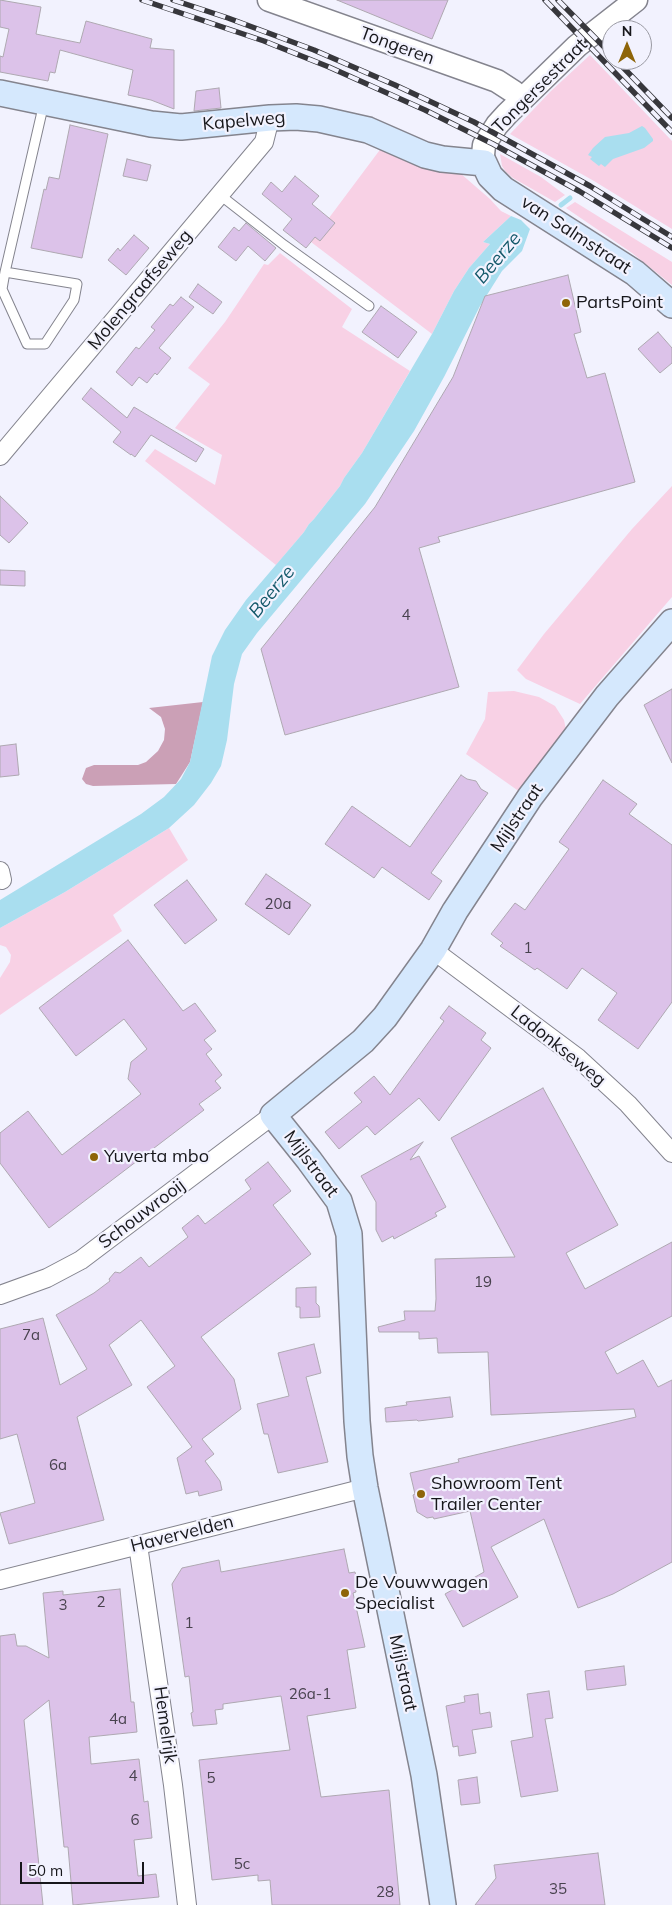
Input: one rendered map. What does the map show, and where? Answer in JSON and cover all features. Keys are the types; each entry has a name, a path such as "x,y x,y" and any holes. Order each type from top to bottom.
{"main road":[{"name":"Kapelweg","path":"0,93 150,124 181,127 296,117 344,124 368,130 425,155 442,159 484,163"},
{"name":"van Salmstraat","path":"484,163 490,176 503,189 636,273 672,305"},
{"name":"Mijlstraat","path":"443,1905 424,1775 365,1488 357,1421 349,1234 339,1201 310,1160 273,1115 362,1041 385,1017 433,950 455,911 530,797 607,696 672,622"}],"street":[{"name":"Tongeren","path":"269,0 497,81 521,99"},
{"name":"Tongersestraat","path":"484,163 483,150 487,140 497,125 521,99 577,46 636,0"},
{"name":"Molengraafseweg","path":"0,456 264,142 270,118"},
{"name":"Ladonkseweg","path":"433,950 578,1058 628,1104 672,1153"},
{"name":"Schouwrooij","path":"0,1295 47,1278 81,1260 273,1115"},
{"name":"Havervelden","path":"0,1580 365,1488"},
{"name":"Hemelrijk","path":"138,1545 173,1785 187,1905"}],"lane":[{"path":"5,272 77,284 74,300 45,344 27,344 2,289 5,272 44,102"},
{"path":"220,196 368,306"}],"shaded area":[{"path":"590,55 602,68 602,70 604,70 672,141 672,229 594,181 510,134 551,91"},
{"path":"382,147 460,173 501,211 511,216 483,242 490,244 469,268 454,291 432,334 311,242"},
{"path":"500,154 541,177 565,195 555,202 513,178 502,166"},
{"path":"575,202 672,262 672,285 632,253 566,208"},
{"path":"280,253 352,309 342,327 410,371 362,453 340,486 276,565 145,461 155,449 215,485 222,455 175,428 210,384 188,368 225,322 264,264 268,265"},
{"path":"672,486 672,597 580,704 526,679 517,670 544,634 632,529"},
{"path":"514,691 539,697 555,706 564,720 566,730 520,792 466,754 485,719 488,692"},
{"path":"203,702 190,762 176,784 93,786 86,784 82,779 86,768 94,765 138,765 146,762 158,751 164,740 165,729 161,717 149,708"},
{"path":"169,828 188,860 113,915 122,931 0,1015 0,978 10,962 11,955 6,947 0,945 0,928 65,892"}],"water":[{"path":"642,126 653,139 644,148 613,159 605,167 601,164 599,166 590,159 592,157 588,155 605,137 629,133"},
{"path":"511,216 521,220 530,229 522,251 502,271 480,306 414,431 365,504 257,633 242,654 234,684 227,740 221,766 211,783 194,805 169,828 65,892 0,928 0,900 141,814 164,797 181,779 190,762 212,656 225,630 246,600 340,486 362,453 432,334 454,291 469,268 490,244 483,242"}],"building":[{"path":"0,0 41,7 36,34 80,43 86,21 152,39 150,48 174,50 174,109 151,100 128,95 133,70 60,50 55,73 50,72 48,81 0,72 0,56 3,57 9,29 0,27"},
{"path":"337,0 448,0 432,39"},
{"path":"219,88 221,108 194,111 196,91"},
{"path":"70,125 108,134 82,258 31,248 44,189 46,190 49,177 59,179"},
{"path":"127,159 151,165 147,181 123,176"},
{"path":"295,176 319,196 312,204 335,223 320,241 315,237 306,248 283,230 292,219 262,194 271,182 282,192"},
{"path":"246,223 276,248 265,261 248,246 236,261 218,247 234,227 239,231"},
{"path":"134,235 149,248 126,275 108,260 118,248 120,251"},
{"path":"568,275 581,332 574,334 587,378 605,373 635,482 438,537 440,542 419,548 459,687 285,735 261,649 375,507 453,377 485,296"},
{"path":"198,284 222,302 213,314 189,297"},
{"path":"181,297 194,307 159,348 171,358 157,375 155,373 147,383 139,377 132,386 116,372 136,347 139,349 155,330 151,327 170,304 173,306"},
{"path":"381,306 417,332 398,358 362,332"},
{"path":"658,332 672,348 672,363 660,373 638,349"},
{"path":"91,388 127,418 134,407 204,449 196,462 151,435 135,457 131,455 113,442 121,432 82,399"},
{"path":"0,496 28,523 9,543 0,535"},
{"path":"0,570 25,571 25,586 0,585"},
{"path":"672,689 672,763 644,705"},
{"path":"16,744 19,775 0,777 0,746"},
{"path":"461,775 476,781 481,789 488,793 431,873 442,881 429,900 382,867 374,878 325,844 352,806 410,847"},
{"path":"603,780 637,804 629,814 672,845 672,1002 638,1049 598,1020 617,993 582,968 567,989 500,946 503,943 491,934 515,903 525,910 569,849 559,842"},
{"path":"266,874 311,905 289,935 245,904"},
{"path":"187,880 217,920 185,944 154,905"},
{"path":"128,940 183,1011 195,1003 216,1031 204,1040 212,1049 206,1054 222,1075 215,1081 221,1088 199,1104 204,1110 49,1228 0,1163 0,1133 28,1111 62,1155 141,1094 128,1079 131,1062 147,1049 124,1019 76,1056 39,1008"},
{"path":"449,1006 486,1033 481,1040 491,1048 439,1121 419,1098 375,1135 367,1126 339,1149 325,1132 362,1102 354,1093 374,1076 390,1095 444,1021 440,1018"},
{"path":"543,1088 618,1225 566,1253 585,1289 672,1242 672,1316 605,1352 617,1374 643,1360 658,1387 672,1380 672,1562 613,1594 578,1608 544,1519 491,1547 518,1597 463,1627 445,1594 484,1572 470,1511 434,1519 433,1517 427,1518 417,1512 410,1473 459,1462 458,1459 636,1417 634,1409 491,1415 488,1352 438,1353 437,1338 419,1339 419,1332 379,1332 378,1327 405,1320 404,1311 435,1311 435,1259 515,1257 451,1138"},
{"path":"423,1142 410,1160 419,1156 446,1207 435,1213 437,1216 394,1239 393,1236 382,1242 376,1230 376,1202 361,1176"},
{"path":"268,1162 291,1191 273,1205 311,1254 201,1337 234,1379 241,1409 202,1439 214,1454 205,1461 220,1481 222,1490 199,1496 198,1491 186,1494 177,1458 192,1447 147,1387 175,1366 141,1320 109,1345 132,1385 77,1417 104,1520 9,1544 0,1513 35,1503 17,1434 0,1439 0,1329 43,1318 60,1385 87,1369 56,1315 94,1293 110,1281 109,1279 115,1272 120,1273 141,1257 149,1267 188,1237 182,1228 198,1215 205,1224 251,1189 245,1180"},
{"path":"316,1287 316,1303 319,1306 320,1317 300,1318 300,1307 296,1307 296,1288"},
{"path":"314,1344 321,1373 306,1377 328,1462 278,1473 268,1434 264,1434 257,1404 289,1396 278,1353"},
{"path":"450,1397 453,1417 386,1422 385,1408 407,1405 406,1402"},
{"path":"344,1549 349,1573 355,1572 358,1585 355,1585 356,1592 353,1593 365,1647 347,1650 356,1708 307,1716 321,1797 389,1790 400,1905 272,1905 270,1880 258,1881 258,1875 212,1880 199,1760 290,1750 281,1696 223,1704 223,1709 215,1710 217,1724 193,1726 189,1676 185,1677 172,1584 182,1568 219,1560 221,1572"},
{"path":"120,1589 131,1702 134,1702 137,1732 89,1737 91,1764 139,1759 144,1802 148,1801 152,1838 134,1840 138,1876 156,1874 159,1897 73,1905 68,1847 64,1847 49,1700 24,1720 43,1905 0,1905 0,1636 15,1634 17,1646 26,1646 49,1658 43,1593 63,1591 63,1595"},
{"path":"624,1666 626,1685 587,1690 585,1671"},
{"path":"549,1691 553,1718 545,1719 558,1791 521,1797 511,1741 533,1737 527,1694"},
{"path":"478,1694 480,1714 490,1712 492,1727 472,1730 476,1753 459,1756 458,1746 453,1747 446,1706 465,1702 464,1696"},
{"path":"477,1777 480,1803 461,1805 458,1780"},
{"path":"598,1853 605,1905 475,1905 496,1878 494,1865"}],"waterway":[{"name":"Beerze","path":"561,205 570,198"}],"railway":[{"path":"142,0 264,41 329,67 425,110 493,144 579,191 672,248"},
{"path":"173,0 314,50 474,122 590,186 672,237"},
{"path":"545,0 672,132"},
{"path":"558,0 602,45"},
{"path":"626,70 672,118"}],"place":[{"name":"PartsPoint","path":"566,303"},
{"name":"Yuverta mbo","path":"94,1157"},
{"name":"Showroom Tent Trailer Center","path":"421,1494"},
{"name":"De Vouwwagen Specialist","path":"345,1593"}]}
